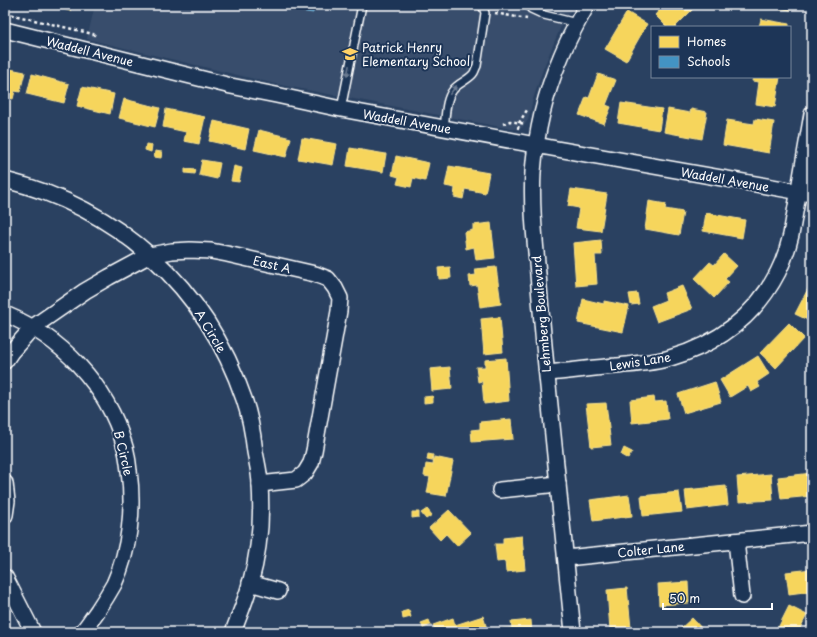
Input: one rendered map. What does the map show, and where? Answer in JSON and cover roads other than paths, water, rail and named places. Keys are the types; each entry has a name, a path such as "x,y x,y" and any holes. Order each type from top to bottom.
{"street":[{"name":"Lehmberg Boulevard","path":"573,632 547,373 532,195 533,172 540,126 552,79 577,23 587,5"},
{"name":"Waddell Avenue","path":"5,30 231,86 341,109 805,193"},
{"name":"Lewis Lane","path":"547,373 642,363 669,358 701,347 718,338 737,324 751,310 766,291 778,272 786,253 805,193 812,114"},
{"name":"A Circle","path":"5,180 65,200 128,237 150,254 180,284 220,343 244,400 253,438 260,484 258,538 250,583 244,604 233,632"},
{"name":"East A","path":"5,361 33,327 84,291 150,254 190,250 227,254 315,274 328,279 336,288 340,298 339,311 311,463 305,473 296,480 260,484"},
{"name":"B Circle","path":"5,314 33,327 49,338 84,370 109,407 118,426 124,445 131,483 130,525 126,545 114,583 88,626 82,632"},
{"path":"5,482 5,515"},
{"path":"500,490 558,484"},
{"name":"Colter Lane","path":"566,558 812,533"},
{"path":"736,541 742,596"},
{"path":"5,577 33,632"},
{"path":"250,583 278,592"}],"lane":[{"path":"341,109 362,5"},
{"path":"444,128 449,95 460,83 474,73 485,13 480,5"},
{"path":"530,5 531,9 544,15 577,23"}],"place":[{"name":"Patrick Henry Elementary School","path":"350,54"}]}
